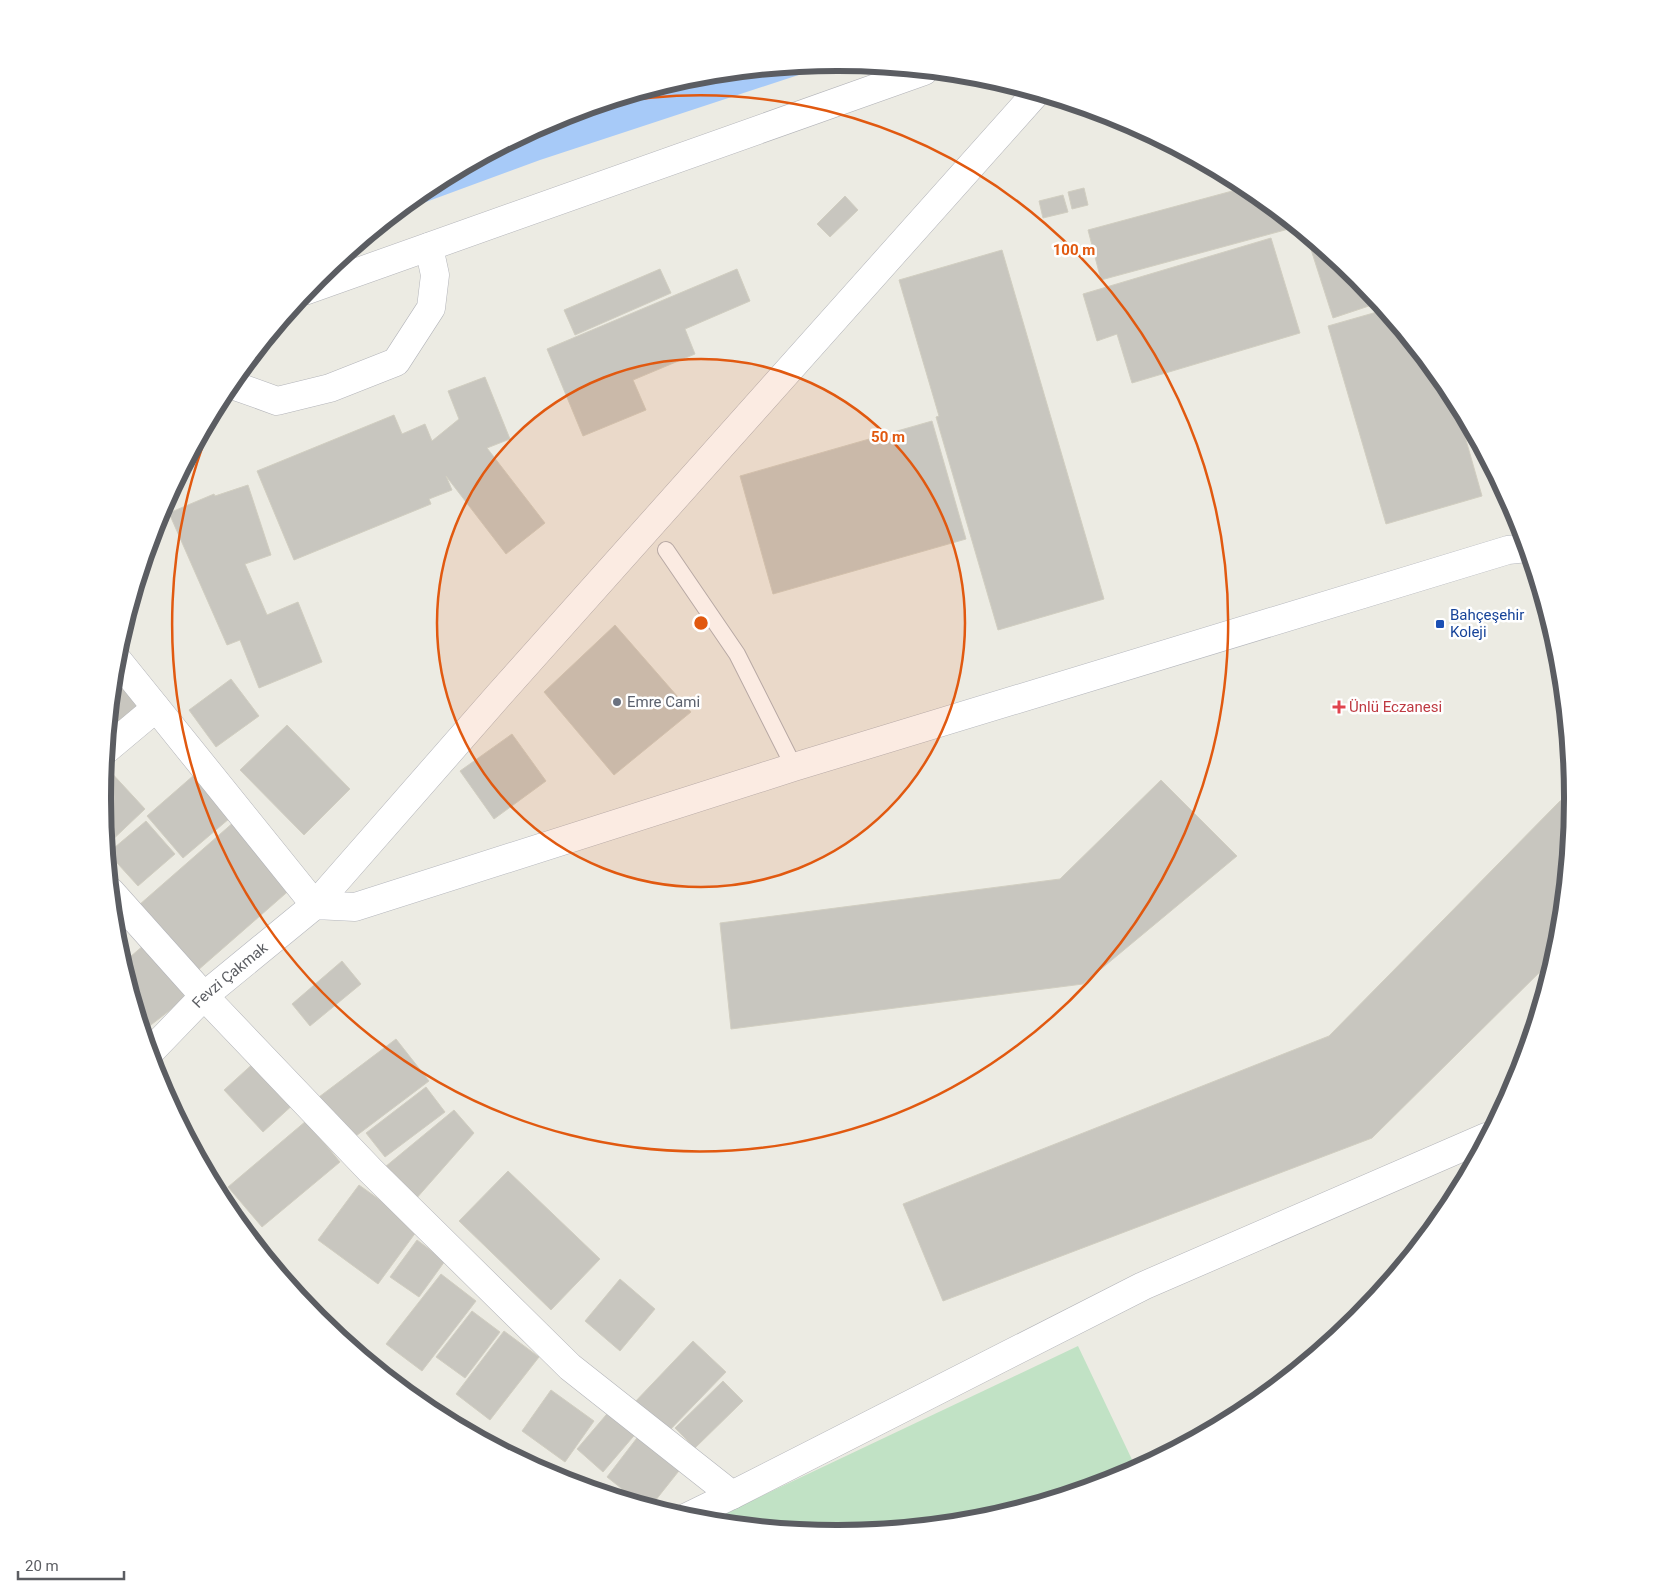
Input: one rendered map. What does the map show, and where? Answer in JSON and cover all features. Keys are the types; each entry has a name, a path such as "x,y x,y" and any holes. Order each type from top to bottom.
{"street":[{"path":"324,284 912,75"},
{"name":"Fevzi Çakmak","path":"155,1047 204,996 315,905 498,696 1032,98"},
{"path":"238,387 277,401 330,388 396,362 431,308 436,275 429,247"},
{"path":"123,667 315,905 355,907 794,767 1519,546"},
{"path":"113,744 156,708"},
{"path":"118,900 204,996 370,1170 570,1367 732,1495"},
{"path":"698,1511 1143,1286 1478,1139"}],"lane":[{"path":"666,550 737,654 794,767"}],"green space":[{"path":"1078,1346 1133,1462 1071,1486 1026,1500 932,1519 838,1525 790,1523 721,1515"}],"water":[{"path":"807,72 540,160 419,205 474,169 516,146 604,110 649,96 696,85 743,77"}],"building":[{"path":"1084,188 1088,205 1072,209 1068,192"},
{"path":"1235,190 1289,229 1101,280 1088,230"},
{"path":"1063,195 1068,212 1043,218 1039,201"},
{"path":"845,196 858,210 830,237 817,224"},
{"path":"1271,238 1300,333 1132,383 1117,334 1097,341 1083,294"},
{"path":"1310,246 1371,305 1333,318"},
{"path":"1002,250 1104,599 998,630 936,417 939,416 899,280"},
{"path":"660,269 671,293 575,335 564,310"},
{"path":"737,269 750,301 685,329 695,354 633,380 646,410 583,436 547,349"},
{"path":"1377,312 1384,319 1442,394 1462,428 1482,496 1386,524 1328,326"},
{"path":"485,377 510,439 487,448 545,523 506,554 446,476 452,490 429,499 431,504 294,560 257,471 394,415 402,434 425,424 432,441 459,419 448,391"},
{"path":"932,421 966,539 773,594 740,476"},
{"path":"248,485 271,555 245,564 267,615 298,602 322,662 259,688 240,640 227,645 169,513 214,494 215,496"},
{"name":"Emre Cami","path":"615,625 691,712 614,775 544,692"},
{"path":"122,674 144,701 115,724"},
{"path":"231,679 259,716 216,747 189,710"},
{"path":"287,725 350,789 304,835 240,770"},
{"path":"512,734 546,781 494,819 460,771"},
{"path":"112,773 145,809 112,840"},
{"path":"194,775 230,818 183,858 147,816"},
{"path":"1161,780 1237,856 1083,984 731,1029 720,923 1060,879"},
{"path":"1564,799 1563,846 1558,893 1543,969 1372,1138 943,1301 903,1204 1329,1036 1560,801"},
{"path":"146,821 175,854 138,886 113,859 112,849"},
{"path":"235,821 293,887 197,971 139,905"},
{"path":"144,945 186,998 148,1027 136,986 129,958"},
{"path":"342,961 361,984 310,1026 292,1004"},
{"path":"396,1039 429,1081 352,1139 319,1097"},
{"path":"257,1060 296,1102 263,1132 224,1090"},
{"path":"426,1087 445,1112 385,1157 366,1133"},
{"path":"454,1110 474,1133 415,1200 385,1167"},
{"path":"306,1121 340,1162 262,1227 228,1187"},
{"path":"508,1171 600,1259 551,1310 459,1221"},
{"path":"359,1185 419,1228 378,1284 318,1240"},
{"path":"417,1240 445,1261 419,1297 390,1277"},
{"path":"441,1274 476,1301 422,1371 386,1344"},
{"path":"620,1279 655,1309 620,1351 585,1321"},
{"path":"472,1311 500,1332 465,1378 436,1357"},
{"path":"504,1331 539,1357 490,1420 456,1394"},
{"path":"693,1341 726,1372 665,1435 633,1404"},
{"path":"723,1381 743,1401 695,1448 675,1428"},
{"path":"551,1390 594,1421 565,1462 522,1431"},
{"path":"612,1408 638,1431 603,1472 577,1449"},
{"path":"640,1434 682,1467 655,1501 628,1493 607,1477"}],"place":[{"name":"Bahçeşehir Koleji","path":"1440,624"},
{"name":"Emre Cami","path":"617,702"},
{"name":"Ünlü Eczanesi","path":"1339,707"}]}
